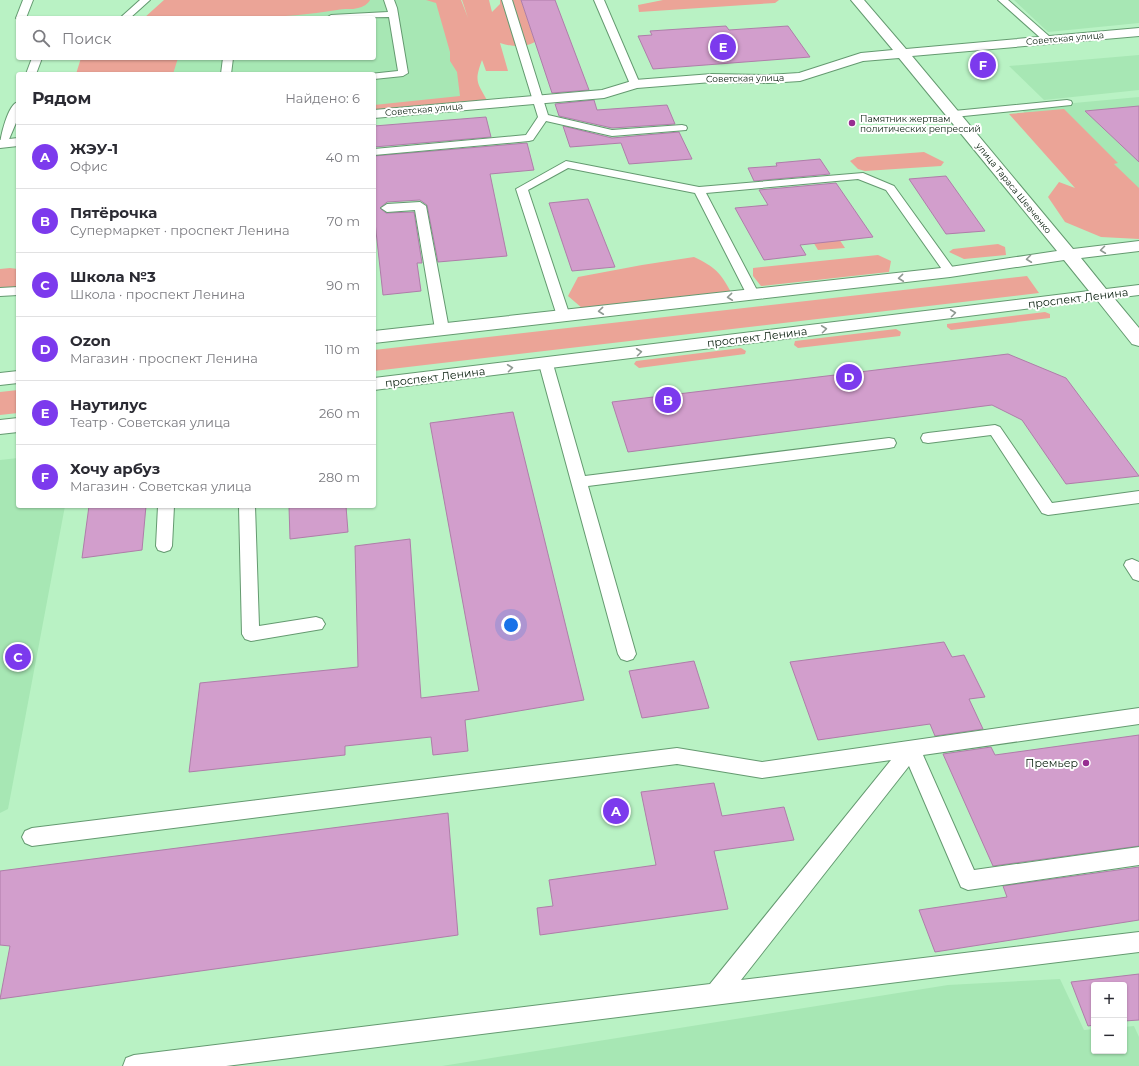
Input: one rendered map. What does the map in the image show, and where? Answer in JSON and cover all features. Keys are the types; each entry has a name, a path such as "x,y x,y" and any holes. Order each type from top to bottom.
{"street":[{"name":"улица Тараса Шевченко","path":"857,0 954,114 1139,340"},
{"name":"Советская улица","path":"376,114 604,94 635,84 712,78 768,79 800,76 861,57 1046,39 1139,32"},
{"path":"1,144 16,142"},
{"path":"376,337 950,272 1022,260 1139,246"},
{"name":"проспект Ленина","path":"376,384 1139,290"},
{"path":"0,379 16,377"},
{"path":"0,427 16,425"}],"lane":[{"path":"21,16 28,0"},
{"path":"128,16 145,0"},
{"path":"376,76 403,74 393,14 389,0"},
{"path":"376,152 529,138 543,116 506,0"},
{"path":"599,0 635,84"},
{"path":"1003,0 1046,39"},
{"path":"362,16 393,14"},
{"path":"31,72 36,60"},
{"path":"226,72 228,60"},
{"path":"954,114 1067,104"},
{"path":"1,144 16,110"},
{"path":"543,116 612,133 682,128"},
{"path":"563,316 522,189 566,164 699,190 859,175 890,188 950,272"},
{"path":"699,190 753,294"},
{"path":"387,208 420,206 442,329"},
{"path":"0,292 16,290"},
{"path":"546,364 627,654"},
{"path":"928,438 995,430 1048,508 1139,497"},
{"path":"580,482 889,443"},
{"path":"164,546 166,508"},
{"path":"247,508 251,634 316,624"},
{"path":"32,837 677,756 762,770 1139,716"},
{"path":"911,749 968,880 1139,856"},
{"path":"716,994 911,749"},
{"path":"134,1066 1139,942"}],"shaded area":[{"path":"164,0 370,0 362,7 356,9 340,9 313,14 289,16 146,16"},
{"path":"354,0 458,0 482,102 376,111 376,72 154,72 157,60 376,60 376,16 184,16"},
{"path":"426,0 461,0 468,18 462,0 489,0 492,12 500,4 500,0 521,0 535,42 518,46 500,43 508,71 486,71 482,60 477,78 479,86 488,102 376,112 376,105 460,96 457,72 450,61 450,52 436,3"},
{"path":"663,0 779,0 775,3 639,12 638,5"},
{"path":"1014,0 1139,0 1139,23 1048,32"},
{"path":"1139,55 1139,90 1044,100 1009,66"},
{"path":"80,60 177,60 174,72 77,72"},
{"path":"1139,97 1139,226 1131,227 1020,108"},
{"path":"1064,109 1118,163 1114,164 1139,188 1139,239 1101,237 1065,222 1048,197 1059,182 1075,188 1009,114"},
{"path":"924,152 944,162 941,166 865,171 858,169 850,161 857,157"},
{"path":"814,201 845,248 818,250 790,204"},
{"path":"998,244 1005,247 1006,255 964,259 949,252 953,249"},
{"path":"878,255 891,261 889,272 761,286 753,276 753,268"},
{"path":"694,257 712,267 724,280 731,292 582,308 568,296 578,277"},
{"path":"0,269 16,269 16,287 0,289"},
{"path":"1027,276 1039,293 376,371 376,350"},
{"path":"1045,312 1050,314 1050,318 951,330 947,327 947,324"},
{"path":"896,329 901,332 900,336 798,348 794,345 795,341"},
{"path":"741,348 746,351 745,354 639,368 634,364 636,361"},
{"path":"16,390 16,413 0,415 0,392"},
{"path":"16,458 16,508 65,508 8,809 0,813 0,460"},
{"path":"1060,979 1084,1030 1091,1029 1091,1054 1127,1054 1127,1027 1134,1026 1139,1037 1139,1066 442,1066 948,985"}],"building":[{"path":"521,0 555,0 589,90 552,93"},
{"path":"726,26 729,30 788,26 810,57 653,69 638,36 652,35 650,31"},
{"path":"594,100 597,110 667,105 675,124 612,128 559,116 555,104"},
{"path":"1139,106 1139,162 1085,111"},
{"path":"486,117 491,137 376,147 376,126"},
{"path":"563,126 612,138 679,132 692,159 629,164 621,143 570,147"},
{"path":"527,143 534,170 490,174 507,256 438,262 427,205 420,200 387,202 380,208 386,213 414,212 422,263 417,263 421,291 383,295 376,231 376,156"},
{"path":"820,159 830,174 754,181 748,168 777,166 776,163"},
{"path":"946,176 985,231 946,234 909,179"},
{"path":"836,183 873,237 800,245 806,255 764,260 735,208 768,205 759,190"},
{"path":"588,199 615,267 572,271 549,203"},
{"path":"1008,354 1066,378 1139,476 1066,484 1022,420 992,405 628,452 612,402"},
{"path":"513,412 584,700 465,720 468,751 433,755 431,737 345,746 345,755 189,772 200,683 358,667 355,546 410,539 421,698 479,691 430,423"},
{"path":"89,508 146,508 142,550 82,558"},
{"path":"289,508 346,508 348,532 290,539"},
{"path":"944,642 952,657 964,655 985,697 969,699 983,729 935,736 930,724 818,740 790,662"},
{"path":"694,661 709,708 642,718 629,671"},
{"path":"1139,735 1139,846 993,866 943,754 991,747 995,755"},
{"path":"714,783 722,816 784,807 794,840 714,851 728,909 540,935 537,908 553,906 549,880 656,865 641,792"},
{"path":"448,813 458,935 0,999 10,946 0,945 0,871"},
{"path":"1139,867 1139,920 935,952 919,910 1007,897 1003,886"},
{"path":"1139,974 1139,1020 1127,1021 1127,982 1091,982 1091,1026 1088,1026 1071,982"}],"place":[{"name":"Наутилус","path":"723,47"},
{"name":"Хочу арбуз","path":"983,65"},
{"name":"Памятник жертвам политических репрессий","path":"852,123"},
{"name":"Ozon","path":"849,377"},
{"name":"Пятёрочка","path":"668,400"},
{"name":"Школа №3","path":"18,657"},
{"name":"Премьер","path":"1086,763"},
{"name":"ЖЭУ-1","path":"616,811"}]}
